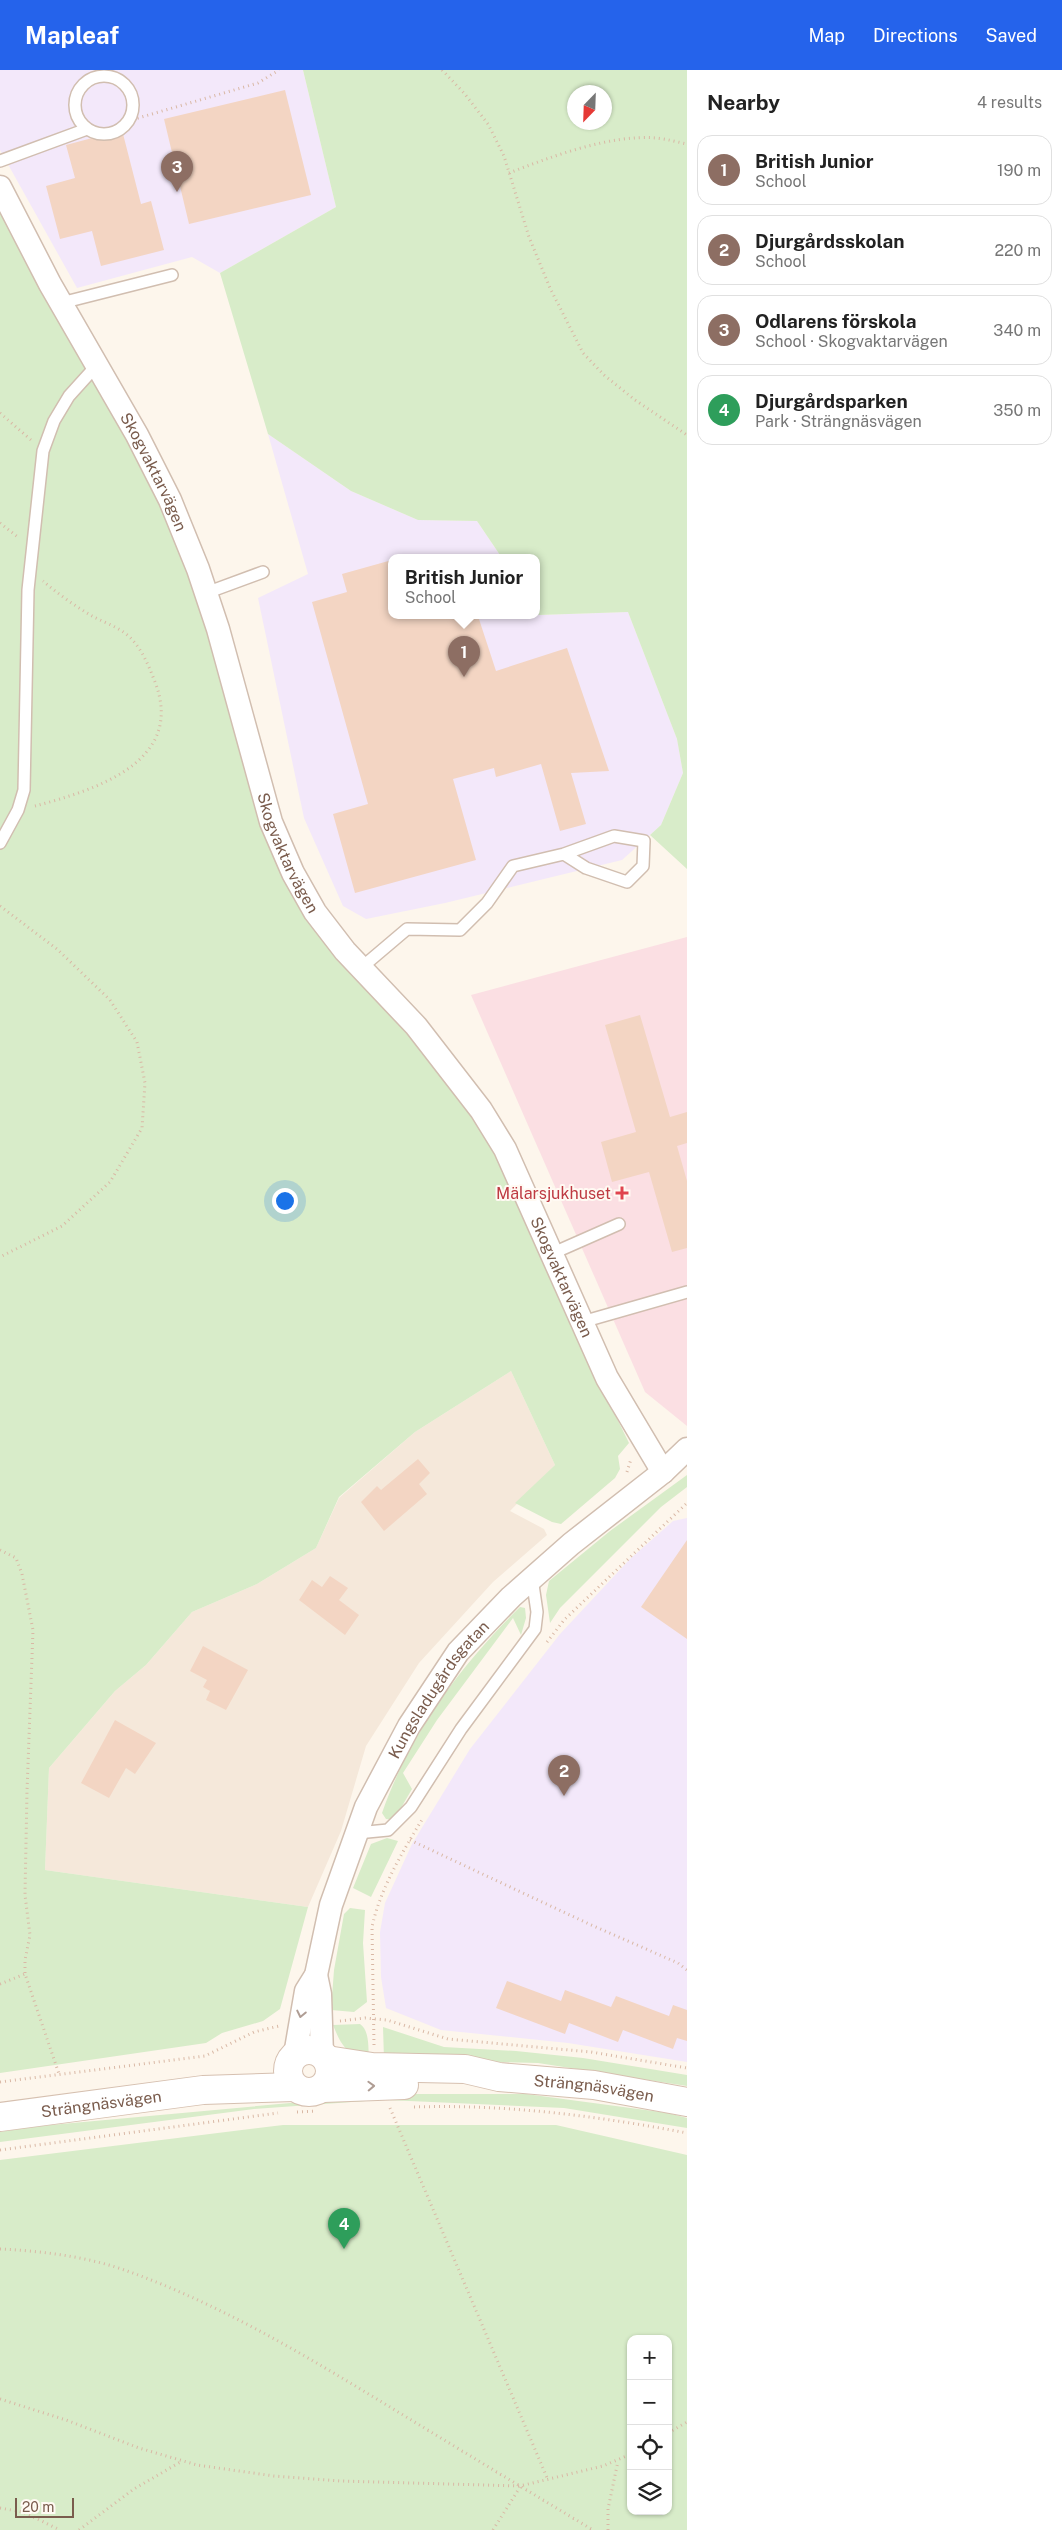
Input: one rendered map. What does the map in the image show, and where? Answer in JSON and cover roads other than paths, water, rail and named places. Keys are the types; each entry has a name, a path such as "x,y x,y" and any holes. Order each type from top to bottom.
{"main road":[{"name":"Strängnäsvägen","path":"0,2118 203,2090 309,2057 372,2067 465,2069 499,2077 594,2085 687,2102"},
{"path":"295,2099 287,2073 309,2057 330,2074 324,2099"},
{"name":"Strängnäsvägen","path":"203,2090 295,2099 308,2093 324,2099 413,2085 464,2086 499,2077"}],"street":[{"name":"Skogvaktarvägen","path":"0,186 61,303 137,435 170,500 206,593 271,822 293,874 316,912 361,968 416,1026 482,1110 505,1149 608,1378 663,1472"},
{"name":"Kungsladugårdsgatan","path":"309,2057 320,1994 316,1976 332,1905 366,1808 409,1726 458,1652 532,1578 663,1472 687,1449"},
{"name":"Kungsladugårdsgatan","path":"663,1472 687,1464"}],"lane":[{"path":"0,162 87,129 105,134 122,128 128,121 133,106 130,92 116,78 97,76 80,86 75,95 76,114 87,129"},
{"path":"61,303 172,275"},
{"path":"0,843 18,810 25,781 30,568 43,450 54,421 68,396 97,365"},
{"path":"206,593 263,572"},
{"path":"361,968 407,929 460,930 487,903 513,866 564,854 614,836 644,841 643,866 627,882 586,868 564,854"},
{"path":"551,1254 620,1224"},
{"path":"582,1322 687,1292"},
{"path":"357,1833 388,1830 411,1807 461,1729 535,1629 537,1612 532,1578"}],"place":[{"name":"Odlarens förskola","path":"177,192"},
{"name":"British Junior","path":"464,677"},
{"name":"Mälarsjukhuset","path":"622,1193"},
{"name":"Djurgårdsskolan","path":"564,1796"},
{"name":"Djurgårdsparken","path":"344,2249"}]}
